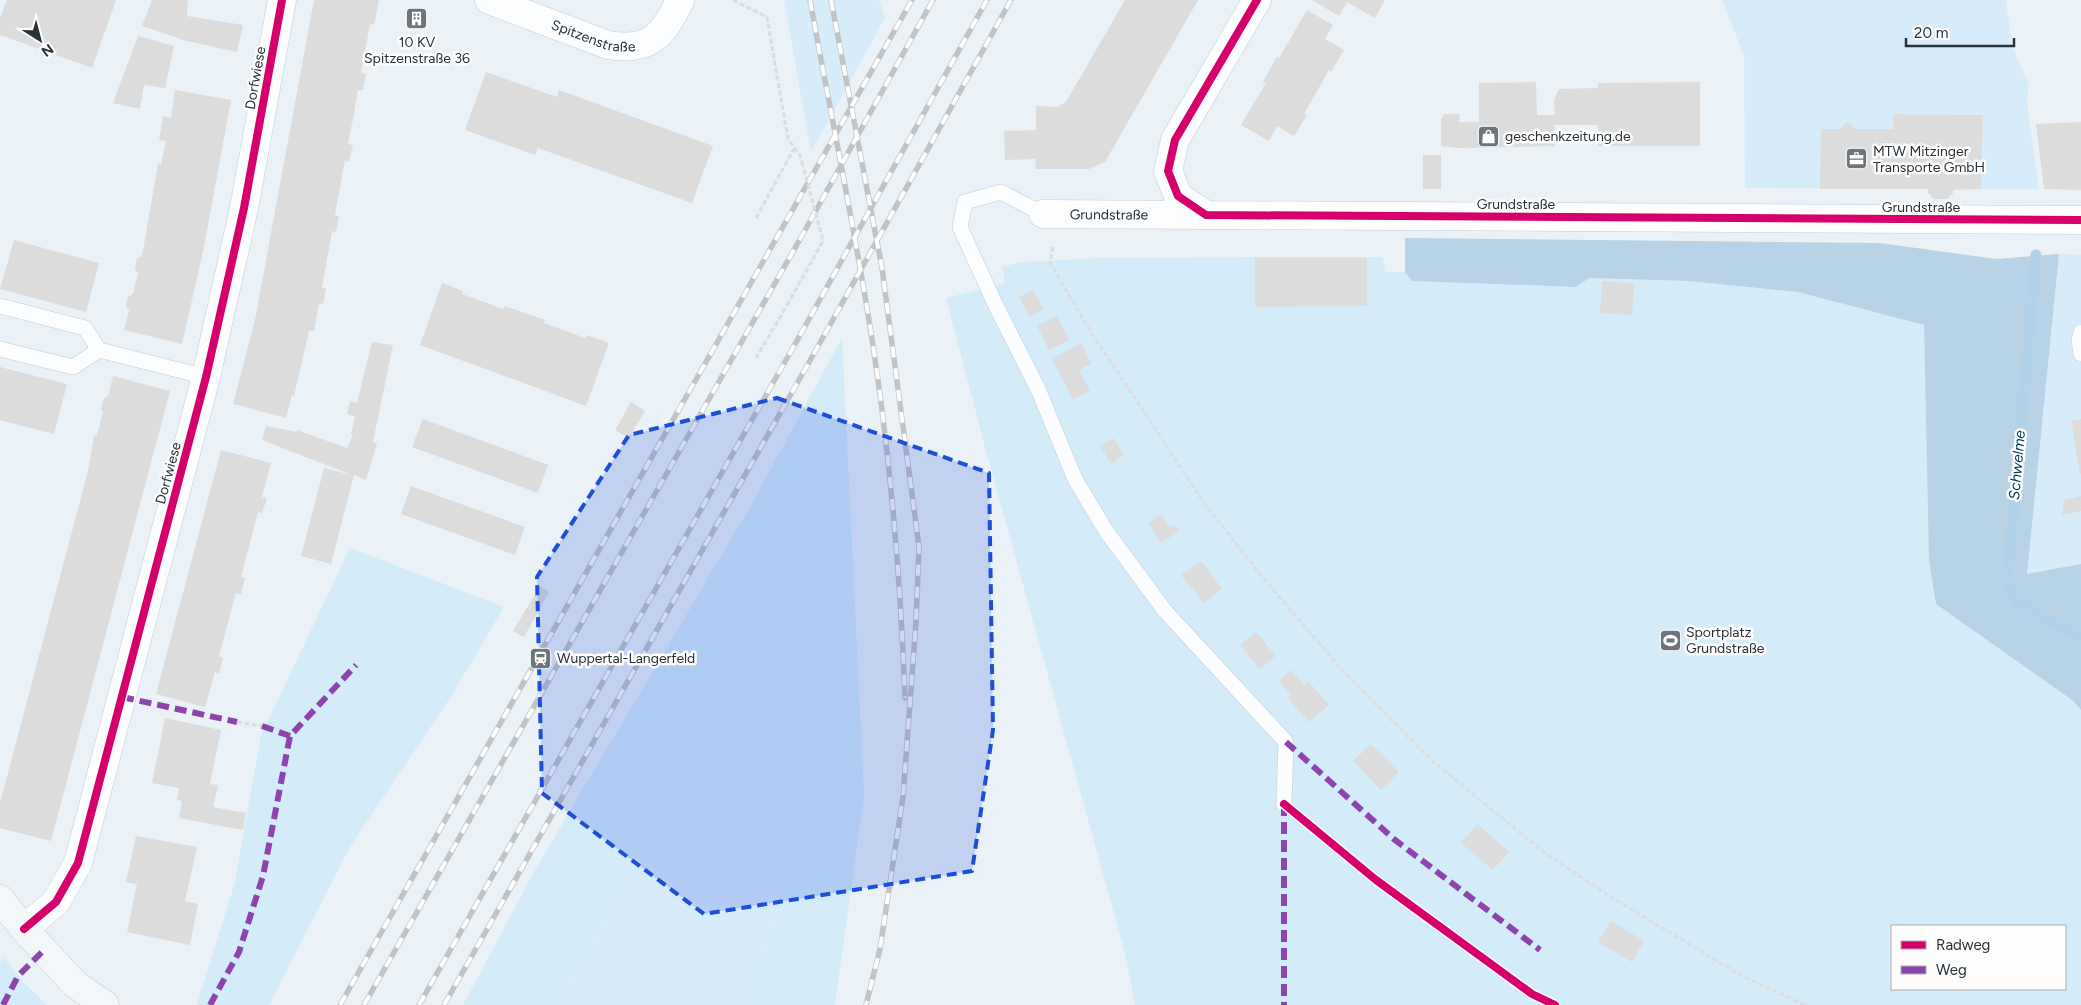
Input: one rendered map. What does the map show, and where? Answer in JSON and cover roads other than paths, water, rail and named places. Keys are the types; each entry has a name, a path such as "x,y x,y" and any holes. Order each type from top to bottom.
{"street":[{"name":"Dorfwiese","path":"24,929 56,902 78,863 206,377 244,208 282,0"},
{"name":"Spitzenstraße","path":"489,0 608,44 623,47 648,43 660,34 670,22 680,0"},
{"path":"1206,215 1178,196 1168,171 1175,140 1257,0"},
{"name":"Grundstraße","path":"1051,214 2081,220"},
{"path":"0,899 24,929 75,984 105,1005"}],"lane":[{"path":"1051,214 1001,192 966,202 960,227 996,306 1038,389 1075,479 1106,531 1165,611 1286,742 1284,804"},
{"path":"0,306 85,328 99,350 206,377"},
{"path":"2081,332 2079,340 2081,354"},
{"path":"0,349 73,367 99,350"}],"waterway":[{"name":"Schwelme","path":"2036,255 2007,579 2019,603 2081,636"}],"railway":[{"path":"810,0 858,259 880,396 892,497 900,597 905,698"},
{"path":"831,0 882,268 919,547 916,622 903,797 880,949 866,1005"},
{"path":"340,1005 912,0"},
{"path":"364,1005 799,241 933,0"},
{"path":"419,1005 794,346 987,0"},
{"path":"444,1005 816,350 1011,0"}],"place":[{"name":"10 KV Spitzenstraße 36","path":"417,19"},
{"name":"geschenkzeitung.de","path":"1489,136"},
{"name":"MTW Mitzinger Transporte GmbH","path":"1857,159"},
{"name":"Sportplatz Grundstraße","path":"1670,640"},
{"name":"Wuppertal-Langerfeld","path":"541,658"}]}
